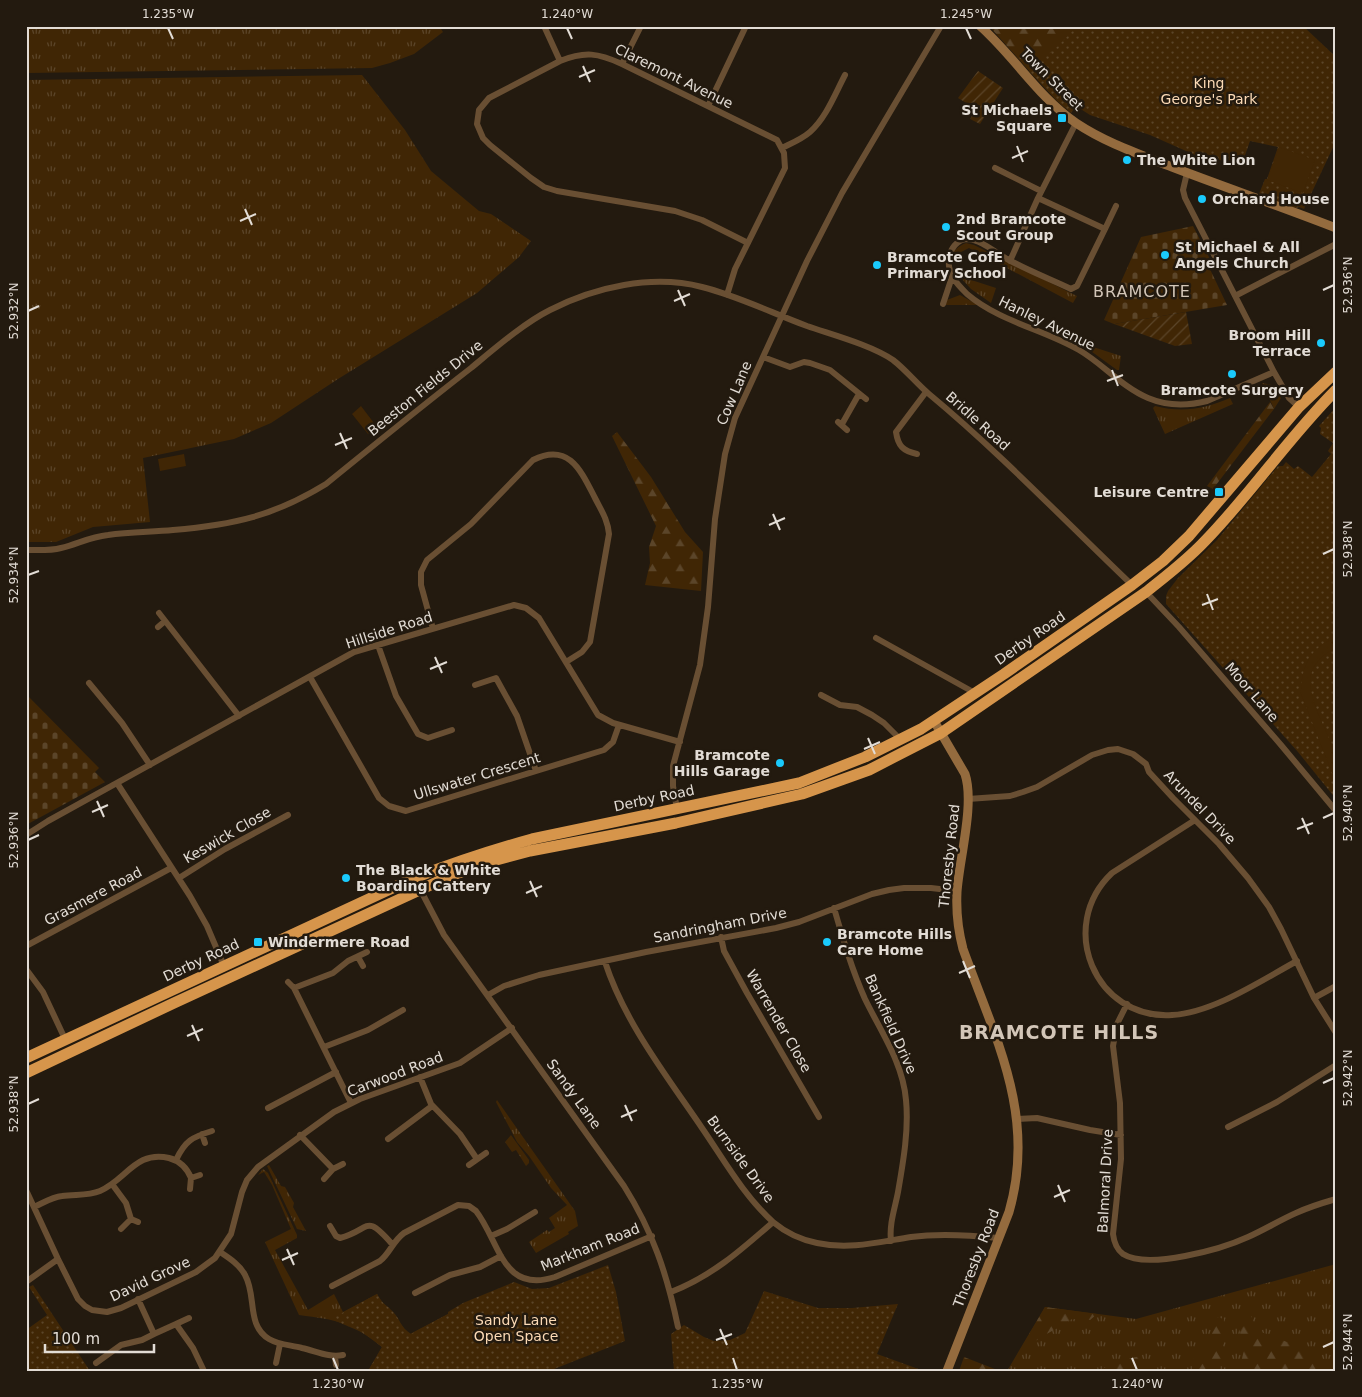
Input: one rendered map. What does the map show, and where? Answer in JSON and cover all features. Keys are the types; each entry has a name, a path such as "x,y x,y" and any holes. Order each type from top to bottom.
{"highway":[{"name":"Derby Road","path":"26,1058 414,878 447,865 489,850 532,839 799,783 844,766 901,740 934,721 975,693 1132,585 1163,561 1189,536 1299,407 1336,372"},
{"name":"Derby Road","path":"26,1073 420,889 489,862 802,794 836,784 869,770 941,733 1146,592 1178,567 1204,542 1296,433 1336,390"}],"street":[{"path":"544,26 560,61"},
{"path":"622,64 641,26"},
{"path":"708,106 746,26"},
{"name":"Cow Lane","path":"677,809 672,774 700,665 708,607 715,519 725,454 735,418 807,261 850,178 942,26"},
{"name":"Town Street","path":"980,26 1053,104 1076,123 1110,142 1187,173 1336,228"},
{"name":"Claremont Avenue","path":"748,242 702,220 675,211 557,191 544,187 483,138 478,124 479,110 489,98 560,61 572,56 602,55 770,136 777,140 782,148"},
{"path":"728,295 735,269 785,168 786,160 782,148 810,133 824,115 845,76"},
{"path":"1010,261 1041,191 1076,123"},
{"path":"995,168 1041,191"},
{"path":"1187,173 1183,190 1185,198 1274,372 1289,398 1299,407"},
{"path":"1038,198 1105,229"},
{"path":"943,304 952,277 948,266 950,253 956,244 964,240 977,242 1010,261 1074,289 1116,206"},
{"path":"1235,296 1335,247"},
{"name":"Hanley Avenue","path":"952,277 967,293 991,310 1080,350 1128,386 1148,398 1172,404 1198,404 1274,372"},
{"name":"Beeston Fields Drive","path":"26,550 60,548 87,538 109,534 173,530 228,523 250,519 290,504 326,484 487,355 540,316 576,298 617,287 657,282 685,283 728,295 782,317"},
{"name":"Bridle Road","path":"782,317 893,360 926,392 954,415 1132,585"},
{"path":"763,358 790,367 810,362 830,370 866,399"},
{"path":"917,454 907,452 902,448 897,439 896,432 926,392"},
{"path":"847,430 840,423 859,394"},
{"path":"434,629 420,585 421,572 426,560 471,524 533,460 547,454 561,456 578,465 608,523 610,534 591,638 587,646 566,662"},
{"name":"Moor Lane","path":"1146,592 1275,737 1336,811"},
{"name":"Hillside Road","path":"26,835 48,821 354,652 514,605 533,612 539,618 598,715 619,725 680,742"},
{"path":"159,613 239,716"},
{"path":"158,628 165,621"},
{"path":"876,638 975,693"},
{"path":"378,645 398,701 418,734 428,738 452,730"},
{"name":"Ullswater Crescent","path":"310,677 379,798 389,806 406,811 604,750 613,742 619,725"},
{"path":"475,685 496,678 517,716 536,771"},
{"path":"89,682 122,723 150,765"},
{"path":"821,696 840,705 857,707 872,715 884,723 901,740"},
{"name":"Thoresby Road","path":"934,721 965,774 968,787 957,892 957,917 963,950 1007,1068 1017,1119 1018,1149 1015,1185 1008,1212 947,1371"},
{"name":"Arundel Drive","path":"968,799 1010,796 1023,792 1037,787 1092,755 1108,750 1118,749 1133,754 1146,764 1149,772 1232,858 1248,878 1269,907 1314,998 1336,1033"},
{"path":"117,783 179,878 207,926 224,966"},
{"name":"Keswick Close","path":"179,878 225,849 288,814"},
{"path":"1195,820 1112,873 1099,888 1089,906 1085,936 1088,956 1102,984 1127,1004 1141,1010 1171,1015 1194,1011 1226,998 1297,961"},
{"name":"Grasmere Road","path":"26,946 171,868"},
{"name":"Sandringham Drive","path":"488,995 504,986 539,975 721,937 784,926 872,894 889,890 931,888 957,892"},
{"name":"Sandy Lane","path":"420,889 444,935 512,1028 640,1211 652,1236 671,1292 678,1327"},
{"name":"Bankfield Drive","path":"834,908 859,984 903,1077 907,1116 900,1176 891,1228 891,1240"},
{"name":"Warrender Close","path":"721,937 724,951 819,1117"},
{"path":"294,988 333,973 348,961 367,952"},
{"path":"358,957 363,966"},
{"name":"Burnside Drive","path":"604,962 613,986 639,1034 739,1182 773,1222 793,1234 817,1243 833,1246 854,1246 933,1235 998,1238"},
{"path":"26,970 43,992 65,1039"},
{"path":"288,982 294,988 351,1103"},
{"path":"1314,998 1336,986"},
{"name":"Balmoral Drive","path":"1127,1004 1117,1024 1113,1046 1120,1103 1121,1135 1120,1181 1113,1234 1116,1247 1121,1253 1131,1258 1152,1260 1212,1250 1248,1237 1298,1212 1336,1199"},
{"path":"324,1047 368,1030 403,1010"},
{"path":"392,1017 396,1025"},
{"name":"Carwood Road","path":"264,1162 334,1112 394,1085 465,1060 512,1028"},
{"path":"1228,1128 1277,1102 1336,1065"},
{"path":"268,1108 336,1072"},
{"path":"420,1077 432,1106 460,1134 477,1159"},
{"path":"388,1139 432,1106"},
{"path":"1017,1119 1031,1117 1046,1119 1090,1130 1121,1135"},
{"path":"176,1160 187,1142 212,1131"},
{"path":"202,1134 205,1143"},
{"path":"300,1135 333,1169"},
{"path":"469,1165 486,1154"},
{"path":"34,1207 54,1198 91,1194 112,1184 145,1158 157,1156 176,1160 187,1169 191,1178 190,1189"},
{"name":"David Grove","path":"26,1190 78,1299 92,1310 102,1312 113,1311 196,1272 215,1258 230,1234 247,1180 264,1162"},
{"path":"324,1179 333,1169 343,1164"},
{"path":"191,1178 200,1175"},
{"path":"112,1184 126,1203 131,1219 138,1222"},
{"name":"Markham Road","path":"332,1286 380,1261 392,1244 409,1230 458,1205 469,1206 476,1211 507,1267 527,1279 541,1281 600,1259 652,1236"},
{"path":"490,1236 507,1229 535,1212"},
{"path":"121,1229 131,1219"},
{"path":"671,1292 713,1272 736,1255 773,1222"},
{"path":"330,1226 336,1236 340,1238 364,1227 372,1226 378,1228 392,1244"},
{"path":"220,1252 246,1275 257,1328 268,1338 280,1344 335,1357 344,1355"},
{"path":"415,1293 450,1275 480,1267 501,1256"},
{"path":"26,1282 58,1259"},
{"path":"138,1299 154,1334"},
{"path":"96,1364 121,1345 142,1340 189,1318"},
{"path":"176,1324 193,1348 204,1371"},
{"path":"276,1363 280,1344"},
{"path":"96,1351 102,1358"},
{"path":"335,1357 336,1365"}],"green space":[{"path":"26,26 439,26 443,32 414,54 372,68 26,73"},
{"path":"989,26 1088,26 1032,74"},
{"name":"King George's Park","path":"1077,26 1303,26 1336,57 1336,141 1304,209 1296,208 1259,194 1265,179 1267,179 1278,147 1250,141 1241,167 1217,159 1214,166 1194,158 1195,155 1150,135 1090,115 1076,106 1071,113 1029,71 1058,46"},
{"path":"978,71 1003,88 980,124 970,119 976,109 958,98"},
{"path":"362,75 405,130 431,171 479,211 491,214 531,241 519,257 477,293 271,423 234,439 143,458 150,522 93,527 56,542 26,542 26,80"},
{"path":"1279,147 1315,160 1303,193 1267,180"},
{"path":"1193,226 1211,261 1208,265 1227,305 1114,324 1104,320 1141,237"},
{"path":"966,243 974,245 1077,296 1073,303 969,248 955,255 951,264 955,251"},
{"path":"959,276 996,288 991,303 971,289"},
{"path":"960,295 978,305 945,305 947,300"},
{"path":"1186,312 1192,344 1175,346 1114,324"},
{"path":"1084,344 1121,356 1119,370 1084,346"},
{"path":"1262,383 1272,385 1281,398 1274,409"},
{"path":"1230,398 1233,404 1165,434 1153,408 1155,406 1193,409 1212,405"},
{"path":"1270,402 1274,409 1213,489 1207,486"},
{"path":"361,406 377,427 368,434 352,414"},
{"path":"1336,407 1336,799 1298,752 1166,604 1166,596 1178,578 1217,540 1278,466 1283,466 1286,462 1294,469 1298,466 1312,477 1331,454 1328,451 1333,443 1320,434 1321,428 1319,426"},
{"path":"617,432 651,477 685,532 703,552 701,591 645,585 650,563 649,547 656,526 612,436"},
{"path":"184,454 186,466 160,471 158,459"},
{"path":"1336,638 1336,648 1320,658 1312,670 1310,684 1318,713 1335,756 1336,783 1301,694 1301,685 1308,660 1313,653 1319,647"},
{"path":"26,694 99,768 95,772 105,782 26,825"},
{"path":"497,1100 575,1211 578,1226 568,1232 569,1234 536,1253 529,1242 547,1230 549,1232 555,1228 549,1218 567,1205 551,1188 517,1142 496,1102"},
{"path":"511,1135 529,1160 526,1166 516,1150 512,1152 505,1142"},
{"path":"269,1165 281,1186 285,1187 294,1203 293,1207 306,1231 297,1229 267,1166"},
{"path":"263,1169 268,1173 297,1235 297,1238 275,1250 308,1310 334,1294 343,1312 377,1294 410,1334 448,1314 457,1326 392,1340 368,1371 382,1347 352,1327 334,1321 299,1315 265,1242 291,1229 272,1185 264,1172 258,1175"},
{"path":"1336,1264 1336,1371 1007,1371 1045,1307 1136,1319"},
{"name":"Sandy Lane Open Space","path":"608,1265 616,1292 625,1341 549,1371 368,1371 382,1347 364,1333 331,1319 377,1294 411,1334 448,1314 448,1312 463,1303 514,1282 532,1289 549,1288"},
{"path":"33,1285 90,1371 26,1371 26,1330 47,1315 29,1287"},
{"path":"764,1291 818,1308 852,1308 898,1304 877,1354 924,1371 674,1371 671,1334 684,1325 714,1341 730,1340 745,1333"},
{"path":"1045,1307 1097,1314 1090,1320 1072,1319 1020,1350"},
{"path":"1235,1311 1251,1315 1256,1330 1287,1342 1301,1339 1307,1356 1320,1362 1336,1362 1336,1371 1239,1371 1244,1350"},
{"path":"1206,1314 1224,1319 1220,1371 1192,1371 1194,1357 1208,1350 1212,1330"},
{"path":"1141,1356 1141,1371 1097,1371 1126,1359"},
{"path":"964,1357 1000,1371 959,1371"}],"place":[{"name":"St Michaels Square","path":"1062,118"},
{"name":"The White Lion","path":"1127,160"},
{"name":"Orchard House","path":"1202,199"},
{"name":"2nd Bramcote Scout Group","path":"946,227"},
{"name":"St Michael & All Angels Church","path":"1165,255"},
{"name":"Bramcote CofE Primary School","path":"877,265"},
{"name":"Broom Hill Terrace","path":"1321,343"},
{"name":"Bramcote Surgery","path":"1232,374"},
{"name":"Leisure Centre","path":"1219,492"},
{"name":"Bramcote Hills Garage","path":"780,763"},
{"name":"The Black & White Boarding Cattery","path":"346,878"},
{"name":"Windermere Road","path":"258,942"},
{"name":"Bramcote Hills Care Home","path":"827,942"}],"district":[{"name":"BRAMCOTE","path":"1142,291"},
{"name":"BRAMCOTE HILLS","path":"1059,1032"}]}
